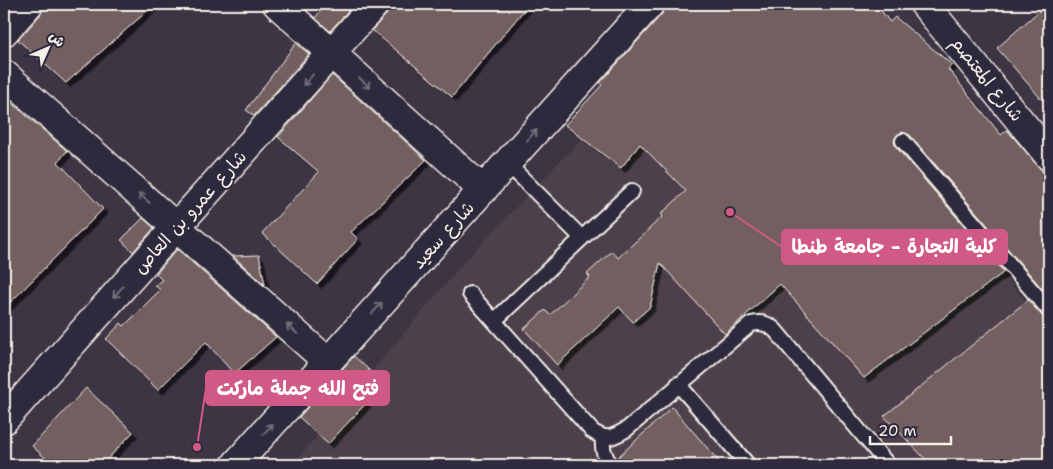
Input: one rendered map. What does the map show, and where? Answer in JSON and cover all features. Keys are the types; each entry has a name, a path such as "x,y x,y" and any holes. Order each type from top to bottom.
{"street":[{"path":"4,32 28,4"},
{"path":"277,4 483,190"},
{"name":"شارع عمرو بن العاص","path":"4,420 375,4"},
{"name":"شارع سعيد","path":"236,465 650,4"},
{"name":"شارع المعتصم","path":"924,4 1049,156"},
{"path":"4,74 328,362"}],"lane":[{"path":"903,141 1049,310"},
{"path":"507,164 582,238"},
{"path":"494,321 632,190"},
{"path":"470,294 592,432 603,438 615,437 627,429 751,324 760,323 768,325 775,330 888,465"},
{"path":"678,384 748,465"},
{"path":"603,438 602,447 605,457 611,465"}],"shaded area":[{"path":"725,4 768,4 1049,328 1049,465 293,464 466,260 558,163"}],"building":[{"path":"44,4 155,4 66,83 18,40 41,14"},
{"path":"326,4 354,4 330,31 315,18"},
{"path":"390,4 529,4 452,97 372,30 387,14"},
{"path":"666,4 876,4 890,22 895,17 952,65 948,69 1001,135 1007,130 1049,179 1049,297 910,135 902,132 895,138 896,147 1004,272 864,378 780,284 725,334 660,263 650,307 633,322 619,307 557,365 524,329 545,310 550,315 590,277 587,274 612,251 618,258 663,216 661,214 686,191 640,144 621,168 565,125 602,85 600,83 662,14"},
{"path":"1049,4 1049,108 997,48"},
{"path":"296,43 309,54 254,116 246,110"},
{"path":"332,75 426,160 351,232 358,239 317,284 262,233 319,172 278,137"},
{"path":"4,96 67,151 58,162 103,209 4,309"},
{"path":"143,218 154,228 133,252 121,240"},
{"path":"177,249 276,337 234,374 206,342 158,390 106,339 121,323 124,326 160,290 155,285 162,280 156,274"},
{"path":"259,255 265,285 233,256"},
{"path":"1028,300 1042,316 1049,319 1049,465 931,465 884,416"},
{"path":"354,356 384,384 328,444 299,417"},
{"path":"86,388 133,432 102,465 53,465 32,446"},
{"path":"672,407 722,465 620,465 617,458"}],"place":[{"name":"كلية التجارة - جامعة طنطا","path":"730,212"},
{"name":"فتح الله جملة ماركت","path":"197,447"}]}
